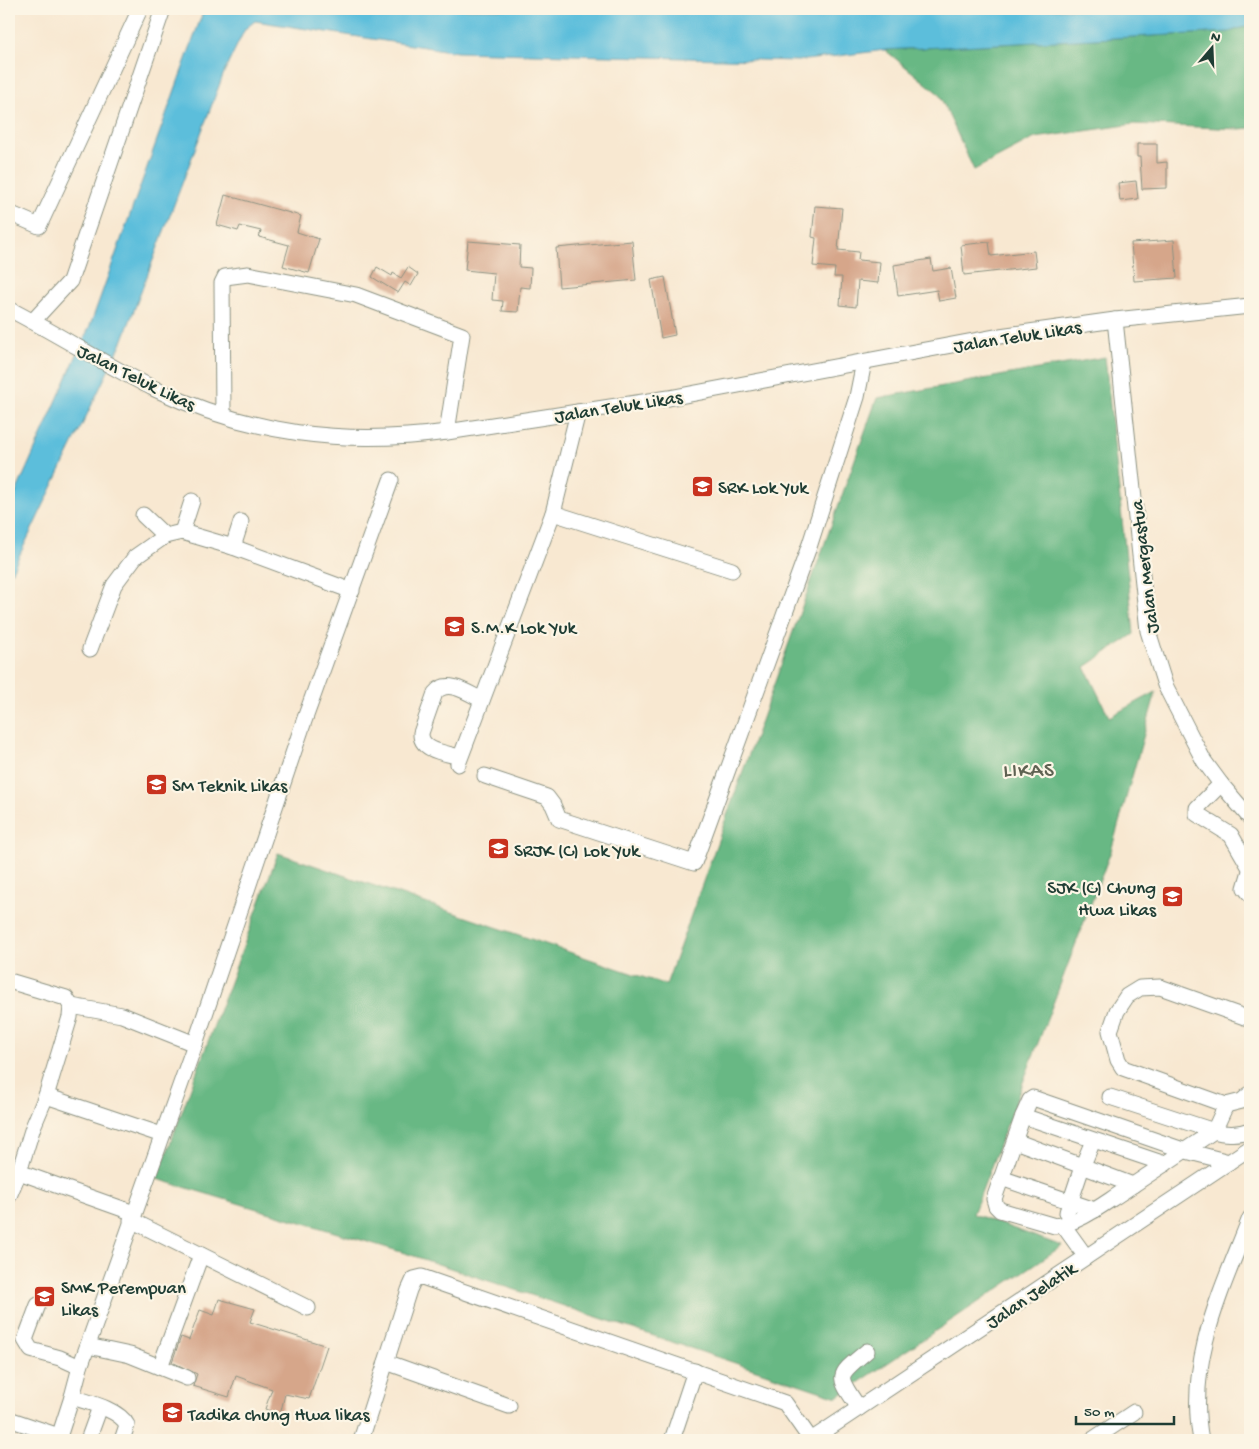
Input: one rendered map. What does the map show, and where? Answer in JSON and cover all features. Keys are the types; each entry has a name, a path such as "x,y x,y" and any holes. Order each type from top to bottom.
{"street":[{"path":"9,213 40,226 140,9"},
{"path":"32,321 70,281 163,9"},
{"path":"224,415 222,283 225,277 248,274 356,295 462,335 447,432"},
{"name":"Jalan Teluk Likas","path":"9,309 77,348 161,392 190,404 270,429 342,438 416,436 447,432 578,412 1000,336 1115,320 1250,306"},
{"name":"Jalan Mergastua","path":"1115,320 1148,631 1165,686 1204,761 1250,818"},
{"path":"485,776 547,797 559,819 694,863 810,544 857,397 864,362"},
{"path":"482,700 467,692 448,686 439,688 435,693 421,733 423,744 459,761 553,513 578,412"},
{"path":"9,1419 58,1438 80,1367 195,1044 304,721 391,480"},
{"path":"182,532 192,502"},
{"path":"553,513 732,570"},
{"path":"143,515 165,536"},
{"path":"233,547 242,522"},
{"path":"90,649 114,584 135,557 165,536 182,532 233,547 352,591"},
{"path":"1221,784 1197,808 1197,814 1231,836 1250,870 1246,888 1250,894"},
{"path":"9,981 66,998 71,1006 70,1017 46,1096 9,1196"},
{"path":"1250,1019 1160,987 1140,988 1127,996 1117,1011 1110,1031 1118,1060 1123,1068 1226,1106 1242,1101 1250,1094"},
{"path":"71,1006 122,1015 195,1044"},
{"path":"46,1096 162,1135"},
{"path":"1110,1097 1219,1133 1243,1133 1250,1130"},
{"path":"1226,1106 1214,1131 1186,1151 1095,1210 1063,1226 1056,1226 1000,1210 996,1206 994,1199 1023,1116 1030,1100 1033,1098 1186,1151 1230,1162"},
{"path":"1023,1116 1165,1164"},
{"path":"1015,1141 1133,1185"},
{"path":"1063,1226 1082,1167 1093,1141"},
{"name":"Jalan Jelatik","path":"811,1440 1250,1148"},
{"path":"19,1172 133,1217 308,1308"},
{"path":"1001,1178 1095,1210"},
{"path":"1201,1440 1197,1402 1201,1354 1215,1308 1250,1218"},
{"path":"1063,1226 1086,1257"},
{"path":"160,1367 201,1254"},
{"path":"361,1440 409,1290 414,1279 422,1277 785,1403 811,1440"},
{"path":"38,1305 25,1340 31,1350 60,1358 80,1367"},
{"path":"88,1346 130,1356 187,1378"},
{"path":"859,1408 842,1382 842,1376 844,1371 868,1351"},
{"path":"386,1362 509,1406"},
{"path":"672,1440 695,1371"},
{"path":"72,1397 117,1414 124,1419 127,1425 122,1440"},
{"path":"88,1440 100,1407"},
{"path":"1092,1440 1134,1412"}],"green space":[{"path":"1250,25 1250,128 1134,124 1035,138 974,170 939,94 885,50 1228,32"},
{"path":"1105,357 1134,634 1085,667 1109,717 1156,692 1111,851 973,1214 1062,1246 837,1397 408,1254 157,1179 278,853 666,985 877,398"}],"water":[{"path":"204,9 1250,9 1250,25 1229,32 885,50 798,61 457,52 255,21 245,29 225,70 122,342 9,577 9,508 91,323"}],"building":[{"path":"1137,144 1157,144 1157,163 1167,162 1167,188 1142,189 1140,157 1137,157"},
{"path":"1136,181 1138,199 1120,201 1118,183"},
{"path":"225,195 301,216 297,232 319,239 309,273 283,266 289,245 259,237 261,231 240,226 238,231 217,225"},
{"path":"815,206 842,208 838,250 859,252 858,260 880,262 878,283 858,281 856,307 840,305 842,277 834,277 835,268 813,266 816,238 812,237"},
{"path":"1174,240 1177,278 1134,281 1131,243"},
{"path":"468,241 520,245 519,267 531,268 530,288 520,287 518,312 502,311 503,301 492,300 494,273 465,270"},
{"path":"632,241 636,280 559,287 556,248"},
{"path":"989,242 991,256 1034,251 1036,267 964,275 961,245"},
{"path":"931,259 933,271 951,268 956,298 939,301 937,290 898,296 894,265"},
{"path":"377,267 392,276 393,273 401,278 408,267 418,274 411,286 405,282 398,293 372,277"},
{"path":"665,277 675,335 661,338 651,280"},
{"path":"219,1299 255,1309 250,1322 327,1346 309,1399 285,1394 280,1415 265,1409 272,1389 236,1376 229,1397 193,1386 197,1374 172,1362 181,1337 189,1340 200,1310 214,1315"}],"place":[{"name":"SRK Lok Yuk","path":"702,486"},
{"name":"S.M.K Lok Yuk","path":"455,626"},
{"name":"SM Teknik Likas","path":"156,784"},
{"name":"SRJK (C) Lok Yuk","path":"498,849"},
{"name":"SJK (C) Chung Hwa Likas","path":"1172,897"},
{"name":"SMK Perempuan Likas","path":"45,1297"},
{"name":"Tadika chung Hwa likas","path":"172,1413"}],"district":[{"name":"LIKAS","path":"1029,769"}]}
